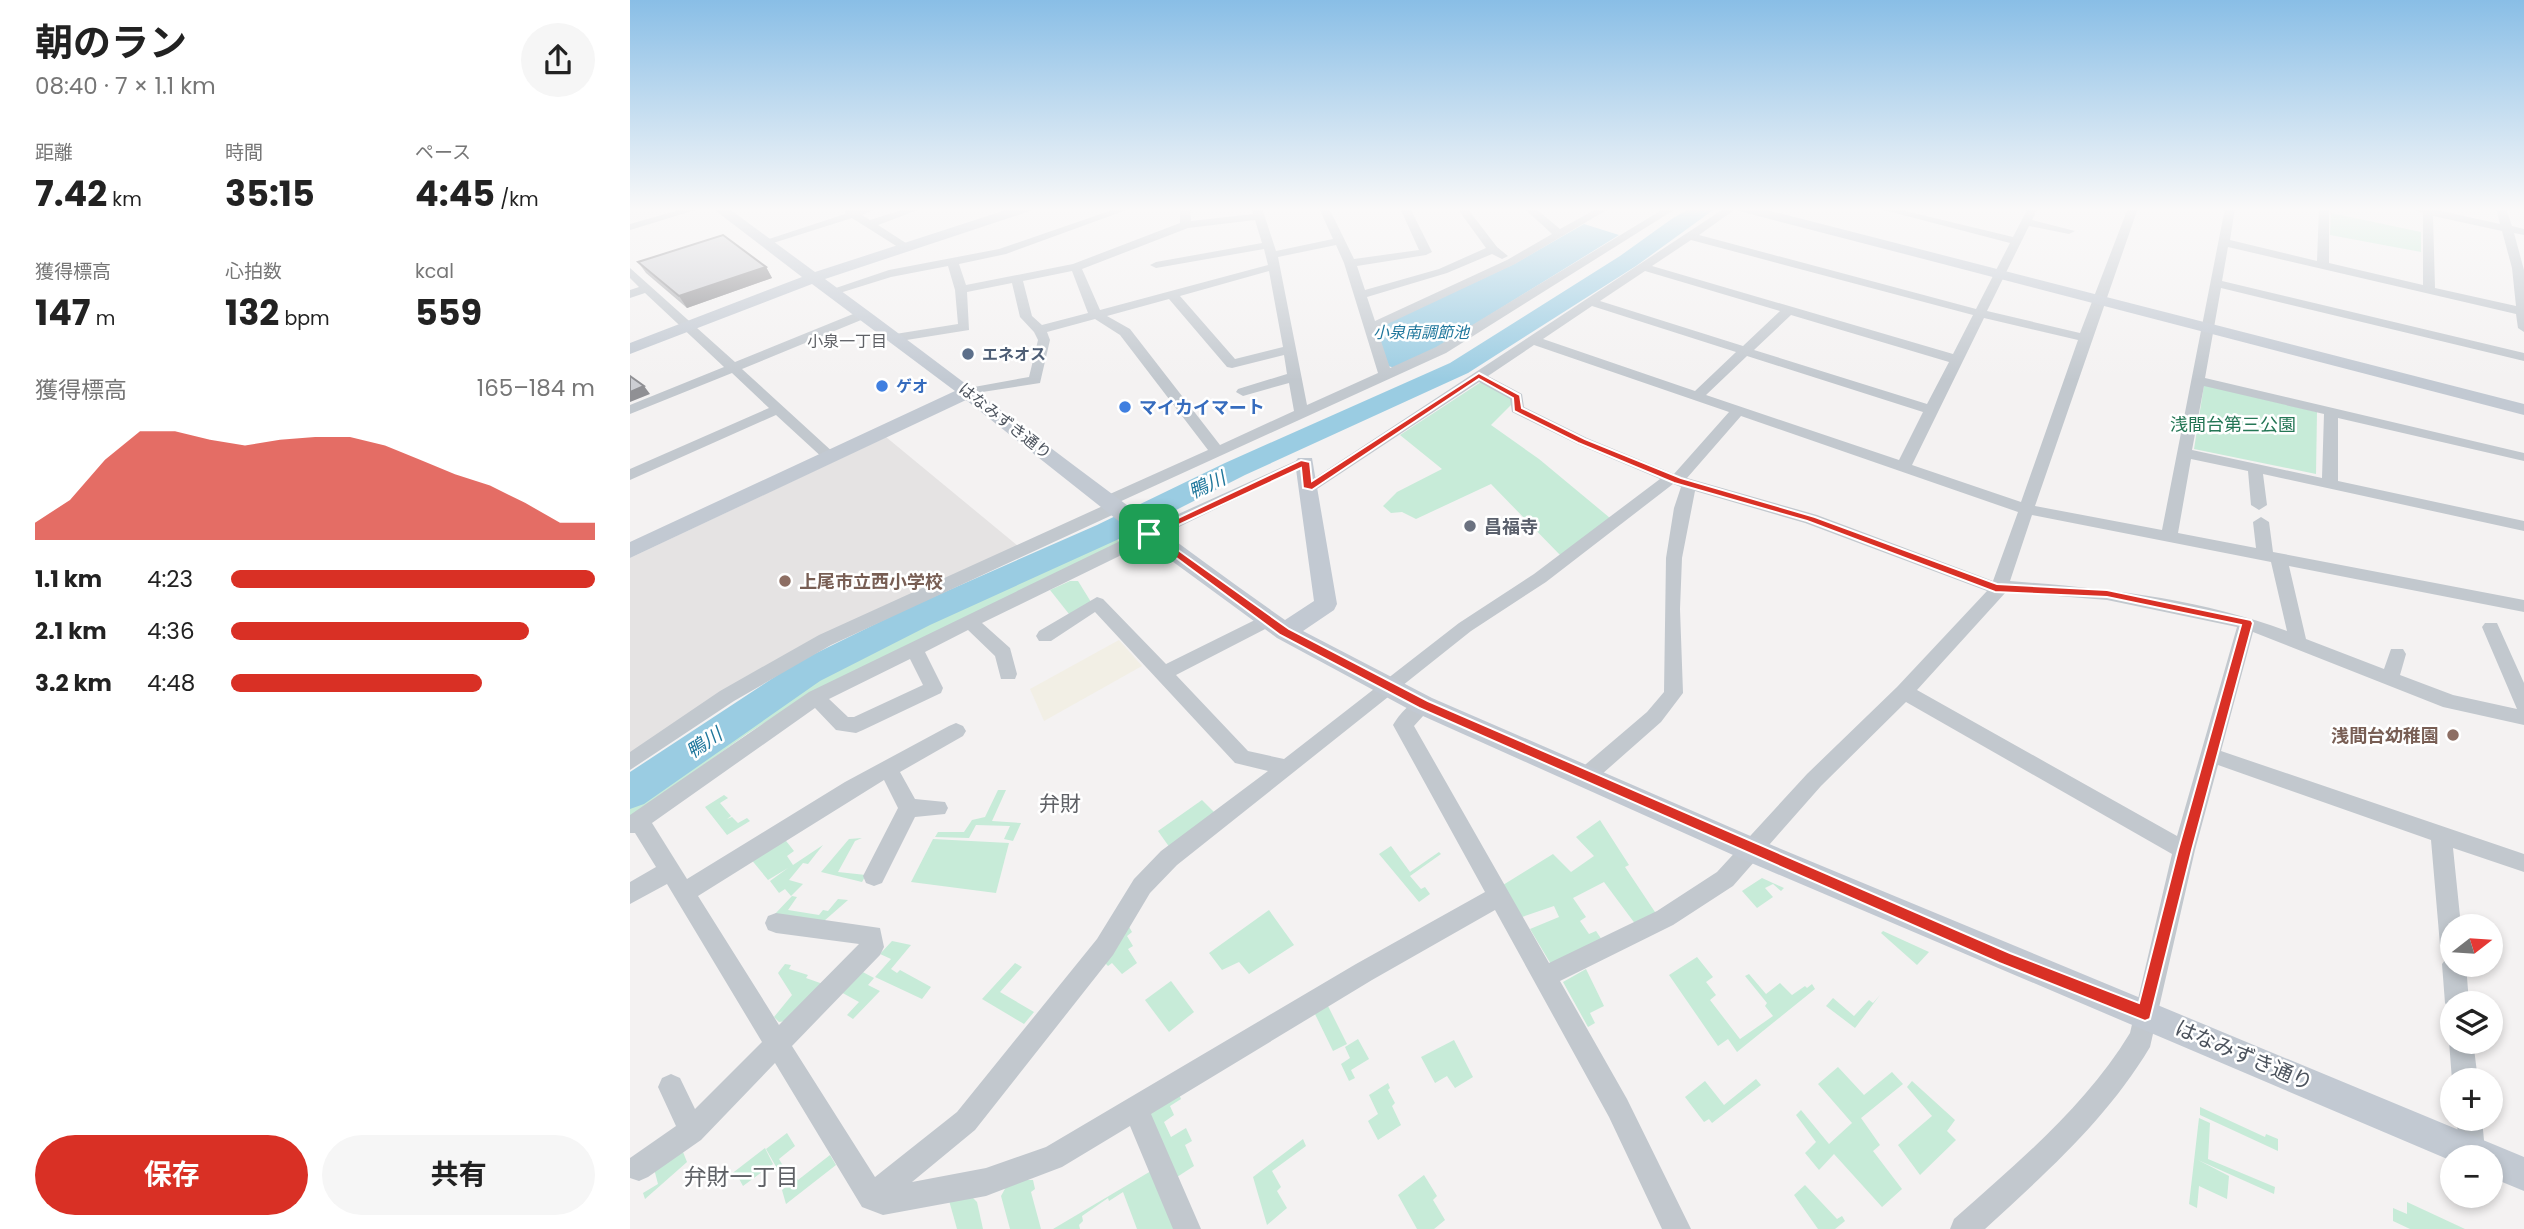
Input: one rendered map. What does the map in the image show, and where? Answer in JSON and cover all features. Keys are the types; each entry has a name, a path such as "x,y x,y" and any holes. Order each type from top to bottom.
{"street":[{"name":"はなみずき通り","path":"798,265 830,292 968,392 1146,532 1277,626 1390,688 1752,850 2004,958 2145,1013 2456,1145"},
{"path":"630,349 849,265"},
{"path":"830,292 889,274 935,265"},
{"path":"894,338 965,327 961,290 954,265"},
{"path":"961,290 1080,265"},
{"path":"1040,330 1172,294 1247,265"},
{"path":"1273,265 1301,412"},
{"path":"1350,265 1385,376"},
{"path":"1360,295 1456,265"},
{"path":"1370,328 1504,265"},
{"path":"630,762 727,696 825,640 1114,506 1217,451 1441,350 1579,265"},
{"path":"1799,265 1978,313 2085,338"},
{"path":"1970,265 2524,410"},
{"path":"1903,467 2004,265"},
{"path":"1546,976 1665,918 1726,879 1814,780 1904,692 2000,588 2111,265"},
{"path":"2169,537 2219,265"},
{"path":"2429,265 2429,290"},
{"path":"2517,265 2524,328"},
{"path":"2323,266 2523,311"},
{"path":"1076,267 1095,314 1125,332 1217,451"},
{"path":"1308,488 1643,267 1955,359"},
{"path":"630,272 830,457"},
{"path":"630,551 968,392 1035,380 1044,340 1040,330 1026,317 1017,280"},
{"path":"2216,283 2524,356"},
{"path":"630,294 647,288"},
{"path":"1172,294 1232,364 1287,349"},
{"path":"1590,302 1931,410"},
{"path":"1696,397 1789,310"},
{"path":"630,410 862,315"},
{"path":"1533,340 2026,509 2524,606"},
{"path":"1479,376 1517,397 1517,409 1582,441 1679,481 1811,519 2000,588 2107,594 2247,623 2450,702 2524,718"},
{"path":"1243,392 1293,377"},
{"path":"2199,381 2524,457"},
{"path":"630,475 778,409"},
{"path":"872,1197 966,1121 1105,947 1143,886 1169,858 1465,627 1679,481 1737,411"},
{"path":"2330,484 2331,413"},
{"path":"2185,453 2524,526"},
{"path":"1163,674 1326,604 1305,462 1146,532 816,697 635,823 671,870 872,1197 883,1201 902,1199 986,1182 1052,1158 1364,972 1499,896"},
{"path":"2255,468 2260,513 2298,642"},
{"path":"1586,776 1654,717 1674,693 1679,481"},
{"path":"1045,636 1097,603 1242,757 1286,768"},
{"path":"969,621 1004,653 1008,674"},
{"path":"1964,1229 2064,1134 2126,1066 2141,1038 2185,850 2247,623"},
{"path":"2491,627 2524,705"},
{"path":"816,697 843,725 856,725 934,688 914,648"},
{"path":"2390,678 2397,654"},
{"path":"1904,692 2185,850"},
{"path":"1423,705 1403,725 1618,1108 1676,1229"},
{"path":"684,893 822,806 956,731"},
{"path":"2211,755 2524,863"},
{"path":"888,769 909,808 938,808"},
{"path":"874,876 909,808"},
{"path":"2441,834 2449,914"},
{"path":"630,894 671,870"},
{"path":"639,1168 692,1131 872,947 872,934 776,923"},
{"path":"671,1087 692,1131"},
{"path":"1136,1109 1187,1229"},
{"name":"はなみずき通り","path":"2503,1165 2524,1174"}],"shaded area":[{"name":"上尾市立西小学校","path":"886,437 1018,546 808,642 630,753 630,558"}],"green space":[{"path":"1481,382 1511,398 1513,403 1491,425 1539,459 1610,518 1561,556 1491,484 1416,519 1402,512 1391,513 1383,506 1397,492 1442,469 1400,435"},
{"name":"浅間台第三公園","path":"2204,385 2317,412 2316,474 2194,449"},
{"path":"1112,536 1121,543 813,692 747,734 630,818 630,800 811,677"},
{"path":"1070,581 1078,581 1091,602 1069,614 1050,590"},
{"path":"998,790 1006,790 992,821 1021,823 1013,841 1004,839 1010,826 976,825 969,838 935,837 938,832 964,832 972,820 985,817"},
{"path":"724,795 728,798 720,803 731,816 727,819 732,817 738,823 747,818 750,821 727,835 705,807"},
{"path":"1202,800 1217,815 1170,848 1158,831"},
{"path":"1600,820 1629,865 1625,867 1657,915 1636,925 1604,882 1573,898 1586,917 1580,921 1589,934 1596,931 1602,940 1552,966 1530,929 1559,917 1554,906 1522,917 1503,885 1553,854 1571,872 1594,856 1576,837"},
{"path":"783,837 794,851 787,856 793,865 823,845 808,864 803,863 789,880 803,884 791,896 785,889 779,893 770,881 788,868 768,880 750,858"},
{"path":"862,838 855,841 838,872 866,875 862,882 821,872 849,839"},
{"path":"933,839 1009,843 996,893 911,882"},
{"path":"1391,846 1410,872 1439,852 1441,854 1410,876 1421,889 1425,887 1430,894 1419,902 1379,854"},
{"path":"1762,878 1784,888 1781,891 1773,884 1765,888 1773,897 1757,908 1742,891"},
{"path":"792,896 797,897 788,910 819,915 823,910 828,911 838,899 848,900 824,921 775,914"},
{"path":"1269,910 1294,945 1249,974 1239,962 1222,970 1209,953"},
{"path":"1128,925 1132,932 1127,936 1133,946 1128,949 1137,963 1122,974 1112,963 1108,966 1104,962"},
{"path":"1883,931 1929,952 1917,965 1881,933"},
{"path":"892,941 911,945 891,969 897,973 900,970 931,987 922,999 875,977 891,959 880,954"},
{"path":"1697,957 1713,977 1706,982 1716,995 1710,1000 1740,1039 1773,1016 1765,1006 1767,1003 1745,976 1749,974 1766,994 1780,983 1792,995 1812,984 1815,989 1737,1052 1728,1039 1718,1046 1669,975"},
{"path":"1015,963 1022,967 1000,992 1034,1012 1024,1024 982,999"},
{"path":"785,964 791,965 789,969 808,975 806,978 823,984 786,1021 779,1022 774,1017 792,995 778,973"},
{"path":"1586,969 1604,1006 1590,1013 1595,1023 1588,1027 1563,982"},
{"path":"859,970 874,978 868,985 880,991 853,1019 847,1015 859,1002 839,991"},
{"path":"1171,981 1194,1012 1169,1032 1145,1000"},
{"path":"1880,995 1855,1028 1826,1006 1833,998 1854,1016 1869,1000 1873,1003"},
{"path":"1327,1004 1347,1044 1333,1051 1314,1012"},
{"path":"1358,1039 1369,1059 1351,1070 1355,1078 1349,1081 1341,1064 1350,1058 1345,1047"},
{"path":"1454,1040 1473,1077 1455,1088 1447,1076 1435,1083 1421,1057"},
{"path":"1838,1067 1864,1095 1892,1072 1903,1084 1861,1118 1880,1145 1873,1151 1902,1189 1882,1207 1834,1154 1819,1170 1805,1153 1816,1142 1796,1115 1801,1110 1829,1144 1852,1123 1818,1084"},
{"path":"1756,1079 1761,1085 1712,1123 1709,1119 1704,1122 1685,1097 1705,1081 1724,1105"},
{"path":"1912,1081 1955,1120 1947,1131 1956,1140 1920,1175 1898,1145 1932,1116 1907,1087"},
{"path":"1388,1083 1388,1090 1395,1103 1392,1106 1401,1125 1378,1140 1368,1121 1378,1114 1369,1095"},
{"path":"1178,1092 1181,1099 1170,1106 1174,1115 1164,1122 1171,1137 1186,1128 1192,1141 1185,1145 1194,1166 1177,1177 1150,1115 1154,1108"},
{"path":"2200,1107 2265,1137 2266,1134 2278,1139 2278,1151 2200,1115"},
{"path":"2199,1118 2210,1123 2208,1159 2275,1187 2274,1194 2198,1160 2229,1176 2227,1199 2199,1186 2197,1208 2189,1204"},
{"path":"787,1133 795,1146 779,1159 786,1171 791,1168 798,1180 830,1155 836,1165 786,1204 782,1190 787,1186 766,1149"},
{"path":"1303,1139 1306,1146 1272,1171 1281,1187 1277,1191 1287,1208 1267,1225 1253,1177"},
{"path":"765,1148 773,1164 743,1186 738,1177 733,1180 730,1175"},
{"path":"683,1152 687,1162 645,1199 643,1193 658,1184 653,1165"},
{"path":"1151,1171 1175,1229 1137,1229 1123,1192 1109,1201 1108,1198 1082,1216 1080,1229 1053,1229"},
{"path":"1424,1175 1437,1196 1433,1200 1445,1220 1434,1229 1417,1229 1398,1195"},
{"path":"1016,1180 1033,1180 1035,1189 1031,1192 1041,1229 1010,1229 1001,1196 1006,1187"},
{"path":"1805,1185 1837,1219 1842,1216 1845,1221 1835,1229 1818,1229 1794,1195"},
{"path":"948,1197 972,1197 977,1202 983,1229 957,1229"},
{"path":"2407,1202 2465,1229 2410,1229 2393,1221 2393,1208 2407,1214"}],"sand":[{"path":"1119,640 1142,666 1044,721 1030,689"}],"water":[{"name":"小泉南調節池","path":"1511,265 1570,265 1438,347 1395,368 1388,366 1377,330"}],"building":[{"path":"642,265 766,267 679,296"},
{"path":"630,376 644,386 630,392"}],"waterway":[{"name":"鴨川","path":"630,793 808,672 918,617 1108,532 1235,469 1459,368 1621,265"}],"place":[{"name":"エネオス","path":"968,354"},
{"name":"ゲオ","path":"882,386"},
{"name":"マイカイマート","path":"1125,407"},
{"name":"昌福寺","path":"1470,526"},
{"name":"上尾市立西小学校","path":"785,581"},
{"name":"浅間台幼稚園","path":"2453,735"}],"district":[{"name":"小泉一丁目","path":"847,341"},
{"name":"弁財","path":"1060,803"},
{"name":"弁財一丁目","path":"741,1177"}],"route":[{"path":"1479,376 1517,397 1517,409 1582,441 1689,485 1811,519 1999,589 2001,586 2107,594 2247,623 2185,850 2145,1013 2004,958 1423,705 1284,632 1149,534 1305,462 1308,488 1479,376"}]}
